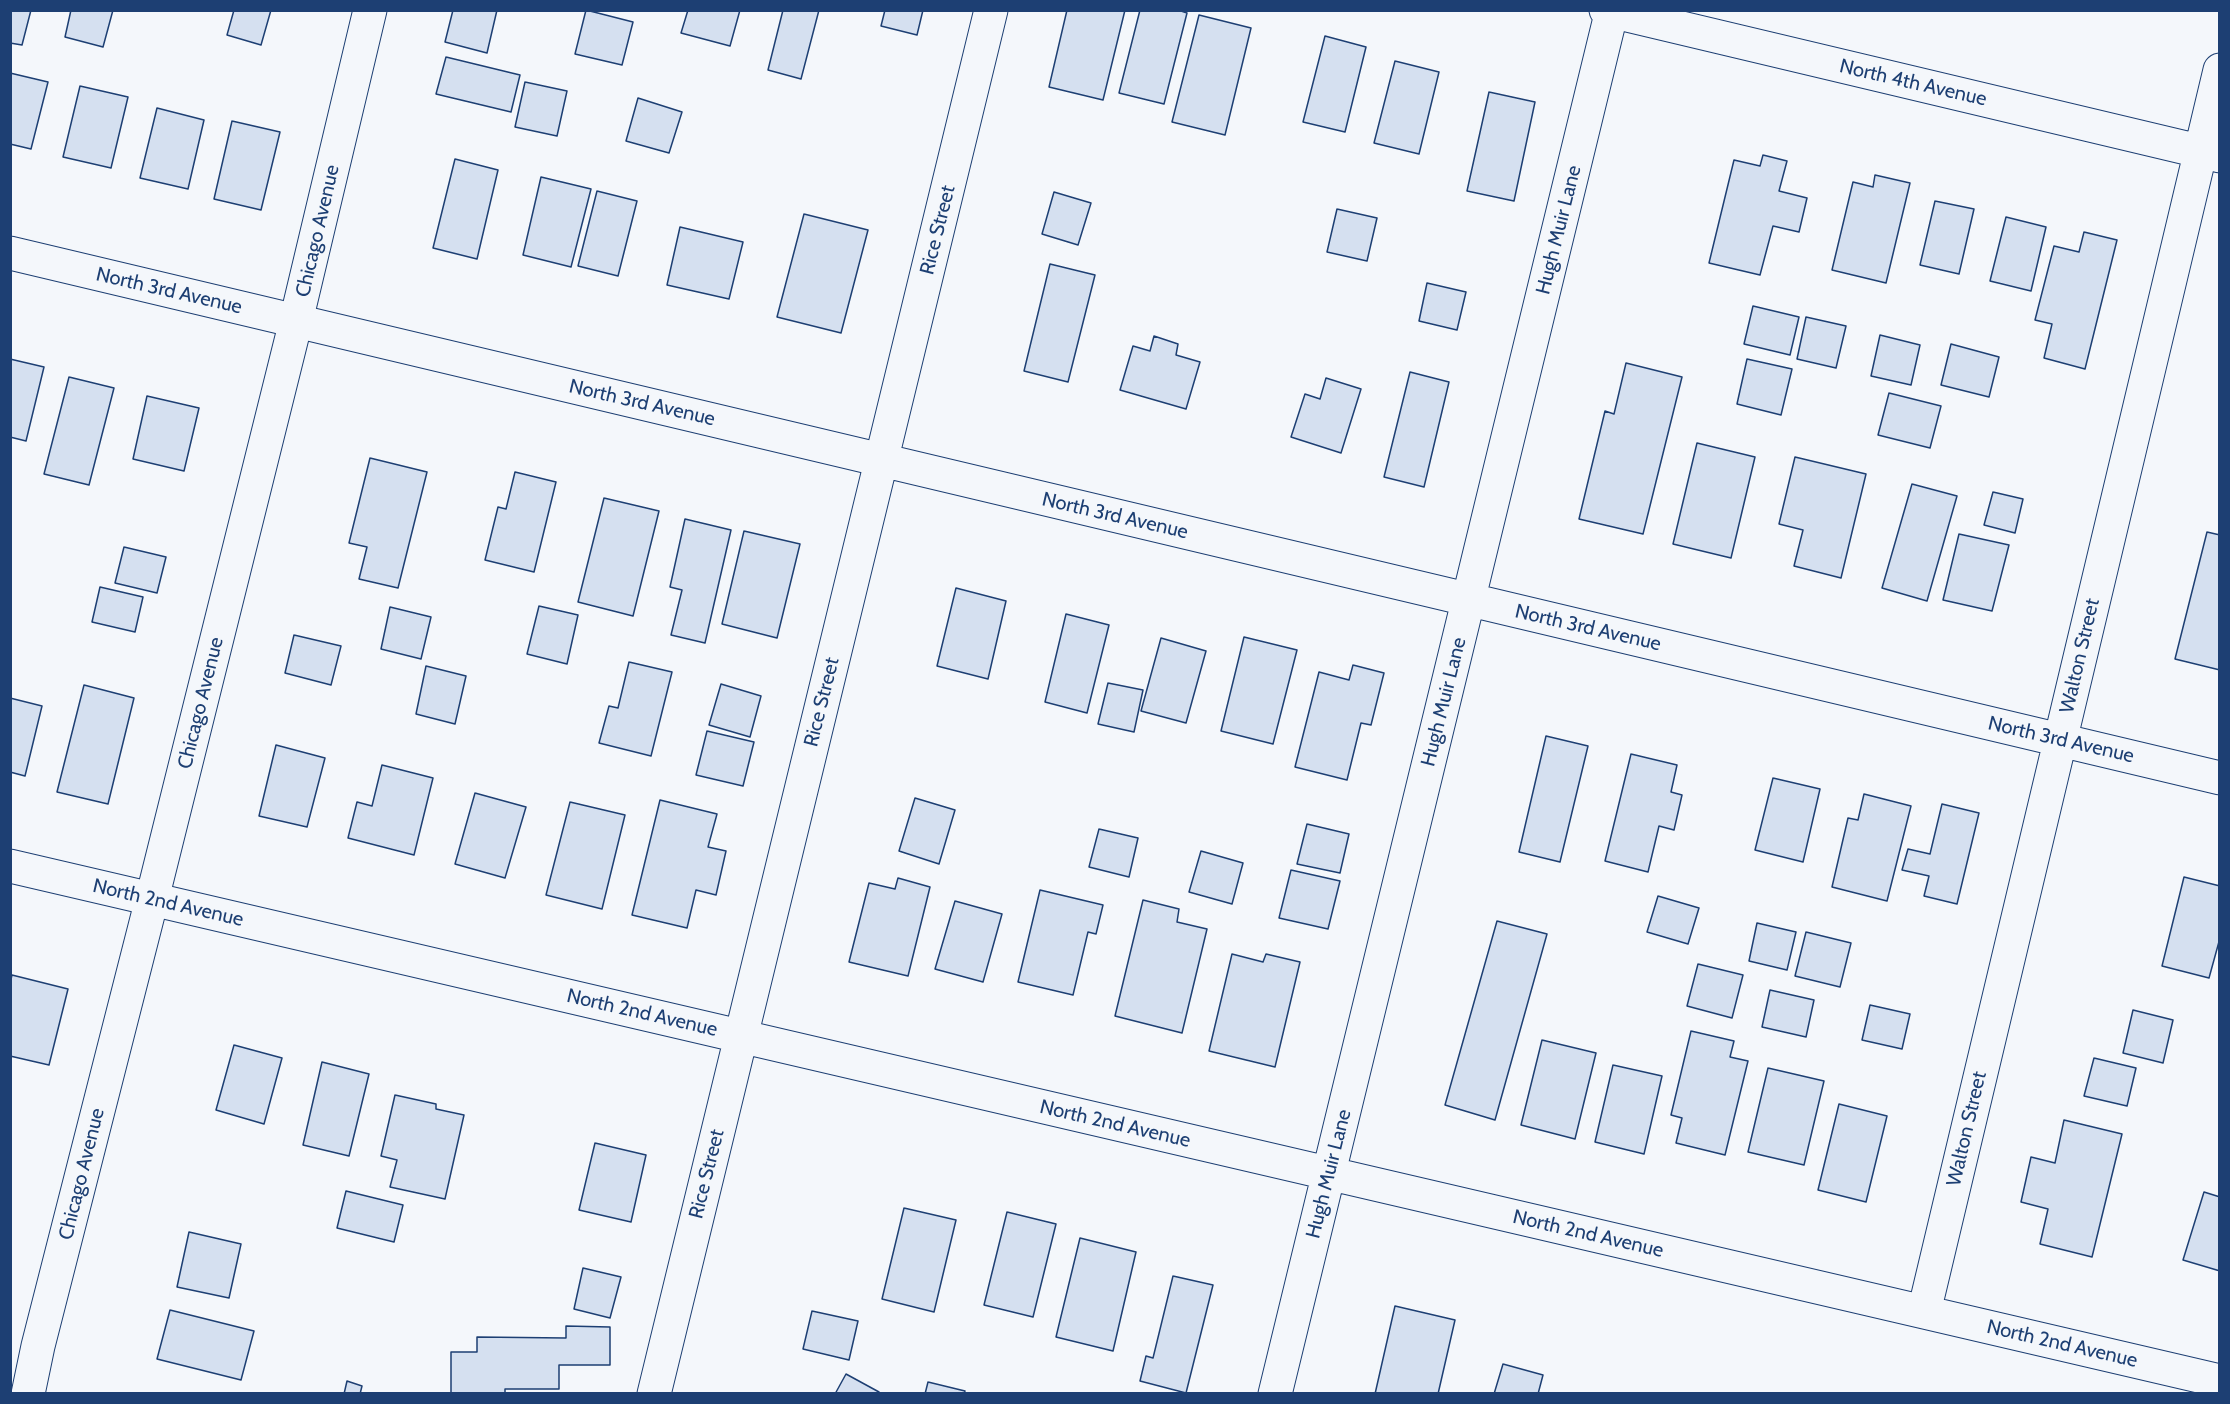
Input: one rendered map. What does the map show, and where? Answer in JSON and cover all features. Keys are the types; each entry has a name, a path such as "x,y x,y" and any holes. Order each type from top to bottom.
{"street":[{"name":"Chicago Avenue","path":"28,1394 40,1335 152,899 296,321 370,10"},
{"name":"Rice Street","path":"654,1394 991,10"},
{"name":"North 4th Avenue","path":"1610,11 2210,153"},
{"name":"Hugh Muir Lane","path":"1275,1394 1610,11"},
{"name":"Walton Street","path":"1924,1312 2060,740 2210,153 2220,70"},
{"name":"North 3rd Avenue","path":"10,253 2220,778"},
{"name":"North 2nd Avenue","path":"10,866 2220,1381"}],"building":[{"path":"10,10 31,10 22,45 10,43"},
{"path":"71,10 113,10 103,47 65,37"},
{"path":"234,10 271,10 261,45 227,35"},
{"path":"453,10 497,10 487,53 445,42"},
{"path":"586,10 633,22 622,65 575,54"},
{"path":"688,10 740,10 730,46 681,33"},
{"path":"783,10 819,10 801,79 768,70"},
{"path":"885,10 923,10 917,35 881,26"},
{"path":"1067,10 1125,10 1103,100 1049,87"},
{"path":"1140,10 1178,10 1187,13 1164,104 1119,93"},
{"path":"1199,15 1251,28 1225,135 1172,122"},
{"path":"1325,36 1366,47 1345,132 1303,122"},
{"path":"446,57 520,75 511,112 436,94"},
{"path":"1395,61 1439,72 1419,154 1374,143"},
{"path":"10,73 48,82 31,149 10,144"},
{"path":"525,82 567,91 557,136 515,127"},
{"path":"80,86 128,97 111,168 63,157"},
{"path":"1489,92 1535,102 1514,201 1467,191"},
{"path":"638,98 682,112 669,153 626,141"},
{"path":"157,108 204,120 188,189 140,178"},
{"path":"232,121 280,132 261,210 214,199"},
{"path":"1763,155 1787,161 1779,191 1807,198 1799,232 1773,226 1760,275 1709,263 1734,160 1760,166"},
{"path":"455,159 498,170 477,259 433,248"},
{"path":"1875,175 1910,183 1886,283 1832,270 1853,182 1873,187"},
{"path":"541,177 591,189 571,267 523,255"},
{"path":"597,191 637,201 618,276 578,266"},
{"path":"1054,192 1091,203 1078,245 1042,234"},
{"path":"1935,201 1974,209 1959,274 1920,265"},
{"path":"1337,209 1377,218 1367,261 1327,252"},
{"path":"804,214 868,230 841,333 777,317"},
{"path":"2006,217 2046,227 2031,291 1990,281"},
{"path":"680,227 743,242 729,299 667,285"},
{"path":"2084,232 2117,240 2085,369 2044,358 2052,324 2035,320 2054,246 2079,252"},
{"path":"1050,264 1095,275 1068,382 1024,371"},
{"path":"1427,283 1466,292 1457,330 1419,321"},
{"path":"1753,306 1799,317 1790,355 1744,344"},
{"path":"1806,317 1846,326 1836,368 1797,359"},
{"path":"1880,335 1920,345 1911,385 1871,376"},
{"path":"1154,336 1178,344 1176,355 1200,362 1186,409 1120,390 1133,346 1150,351"},
{"path":"1951,344 1999,357 1989,397 1941,385"},
{"path":"10,359 44,367 26,441 10,437"},
{"path":"1747,359 1792,369 1781,415 1737,404"},
{"path":"1626,363 1682,377 1643,534 1579,519 1605,411 1614,414"},
{"path":"1410,372 1449,382 1424,487 1384,477"},
{"path":"69,377 114,388 89,485 44,474"},
{"path":"1326,378 1361,389 1341,453 1291,437 1305,394 1320,399"},
{"path":"1889,393 1941,406 1930,448 1878,435"},
{"path":"147,396 199,408 184,471 133,459"},
{"path":"1697,443 1755,457 1731,558 1673,544"},
{"path":"1795,457 1866,474 1841,578 1794,566 1803,530 1779,524"},
{"path":"370,458 427,472 398,588 359,579 367,547 349,543"},
{"path":"515,472 556,482 534,572 485,560 498,507 506,509"},
{"path":"1912,484 1957,496 1927,601 1882,588"},
{"path":"1993,492 2023,499 2015,533 1984,525"},
{"path":"604,498 659,511 633,616 578,602"},
{"path":"685,519 731,530 705,643 671,635 682,590 670,587"},
{"path":"744,531 800,544 777,638 722,624"},
{"path":"2207,532 2220,535 2220,670 2175,659"},
{"path":"1959,534 2009,545 1992,611 1943,600"},
{"path":"124,547 166,557 157,593 115,583"},
{"path":"100,587 143,597 135,632 92,622"},
{"path":"956,588 1006,601 988,679 937,666"},
{"path":"539,606 578,615 567,664 527,654"},
{"path":"390,607 431,617 421,659 381,649"},
{"path":"1066,614 1109,625 1087,713 1045,702"},
{"path":"294,635 341,646 331,685 285,673"},
{"path":"1244,637 1297,650 1273,744 1221,731"},
{"path":"1161,638 1206,651 1186,723 1141,711"},
{"path":"629,662 672,672 651,756 599,743 609,706 618,708"},
{"path":"1353,665 1384,673 1371,725 1361,723 1347,780 1295,767 1319,672 1349,680"},
{"path":"426,666 466,676 455,724 416,714"},
{"path":"1108,683 1143,690 1134,732 1098,724"},
{"path":"721,684 761,696 750,737 709,725"},
{"path":"84,685 134,698 108,804 57,792"},
{"path":"10,698 42,706 25,776 10,772"},
{"path":"707,731 754,742 743,786 696,775"},
{"path":"1546,736 1588,746 1560,862 1519,852"},
{"path":"276,745 325,758 307,827 259,816"},
{"path":"1631,754 1677,765 1671,792 1682,795 1674,830 1659,826 1648,872 1605,861"},
{"path":"382,765 433,778 414,855 348,838 357,802 372,806"},
{"path":"1773,778 1820,789 1803,862 1755,850"},
{"path":"475,793 526,807 505,878 455,864"},
{"path":"1864,794 1911,806 1887,901 1832,887 1848,818 1858,820"},
{"path":"915,798 955,810 939,864 899,851"},
{"path":"660,800 717,814 708,847 726,851 716,895 696,890 687,928 632,915"},
{"path":"570,802 625,815 602,909 546,895"},
{"path":"1942,804 1979,813 1957,904 1924,896 1929,876 1902,870 1908,849 1930,854"},
{"path":"1307,824 1349,834 1340,873 1297,864"},
{"path":"1099,829 1138,838 1129,877 1089,867"},
{"path":"1201,851 1243,863 1232,904 1189,892"},
{"path":"1291,870 1340,881 1328,929 1279,918"},
{"path":"2184,877 2220,886 2220,938 2209,978 2162,966"},
{"path":"898,878 930,887 908,976 849,962 869,883 895,889"},
{"path":"1040,890 1103,905 1096,934 1088,932 1073,995 1018,982"},
{"path":"1658,896 1699,908 1688,944 1647,932"},
{"path":"1143,900 1179,909 1177,922 1207,929 1182,1033 1115,1016"},
{"path":"955,901 1002,914 983,982 935,969"},
{"path":"1497,921 1547,934 1495,1120 1445,1105"},
{"path":"1757,923 1796,932 1787,970 1749,961"},
{"path":"1806,932 1851,943 1840,987 1795,976"},
{"path":"1232,954 1263,962 1266,954 1300,962 1275,1067 1209,1051"},
{"path":"1698,964 1743,975 1732,1018 1687,1006"},
{"path":"12,975 68,989 49,1065 10,1056 10,983"},
{"path":"1770,990 1814,1000 1806,1037 1762,1027"},
{"path":"1870,1005 1910,1014 1902,1049 1862,1040"},
{"path":"2133,1010 2173,1020 2163,1063 2123,1053"},
{"path":"1691,1031 1734,1041 1730,1057 1748,1061 1725,1155 1676,1143 1682,1118 1671,1115"},
{"path":"1542,1040 1596,1053 1575,1139 1521,1125"},
{"path":"234,1045 282,1058 264,1124 216,1110"},
{"path":"2094,1058 2136,1068 2127,1106 2084,1096"},
{"path":"322,1062 369,1074 349,1156 303,1145"},
{"path":"1613,1065 1662,1076 1644,1154 1595,1142"},
{"path":"1768,1068 1824,1081 1804,1165 1748,1152"},
{"path":"395,1095 436,1104 436,1109 464,1115 445,1199 390,1187 397,1160 381,1156"},
{"path":"1839,1104 1887,1116 1866,1202 1818,1190"},
{"path":"2064,1120 2122,1134 2092,1257 2040,1244 2048,1209 2021,1202 2031,1157 2055,1163"},
{"path":"595,1143 646,1155 631,1222 579,1210"},
{"path":"346,1191 403,1205 394,1242 337,1228"},
{"path":"2204,1192 2220,1197 2220,1271 2183,1260"},
{"path":"904,1208 956,1220 934,1312 882,1299"},
{"path":"1007,1212 1056,1224 1033,1317 984,1305"},
{"path":"189,1232 241,1244 229,1298 177,1287"},
{"path":"1080,1238 1136,1252 1113,1351 1056,1337"},
{"path":"583,1268 621,1277 610,1318 574,1309"},
{"path":"1173,1276 1213,1285 1186,1393 1140,1381 1146,1356 1153,1358"},
{"path":"1395,1306 1455,1320 1438,1394 1375,1394"},
{"path":"170,1310 254,1331 241,1380 157,1359"},
{"path":"812,1311 858,1321 849,1360 803,1349"},
{"path":"566,1326 610,1327 610,1365 559,1365 559,1389 505,1389 505,1394 451,1394 451,1352 477,1352 477,1337 566,1338"},
{"path":"1503,1364 1543,1375 1538,1394 1494,1394"},
{"path":"846,1374 879,1392 878,1394 835,1394"},
{"path":"347,1381 362,1386 360,1394 344,1394"},
{"path":"928,1382 965,1391 964,1394 925,1394"}]}
